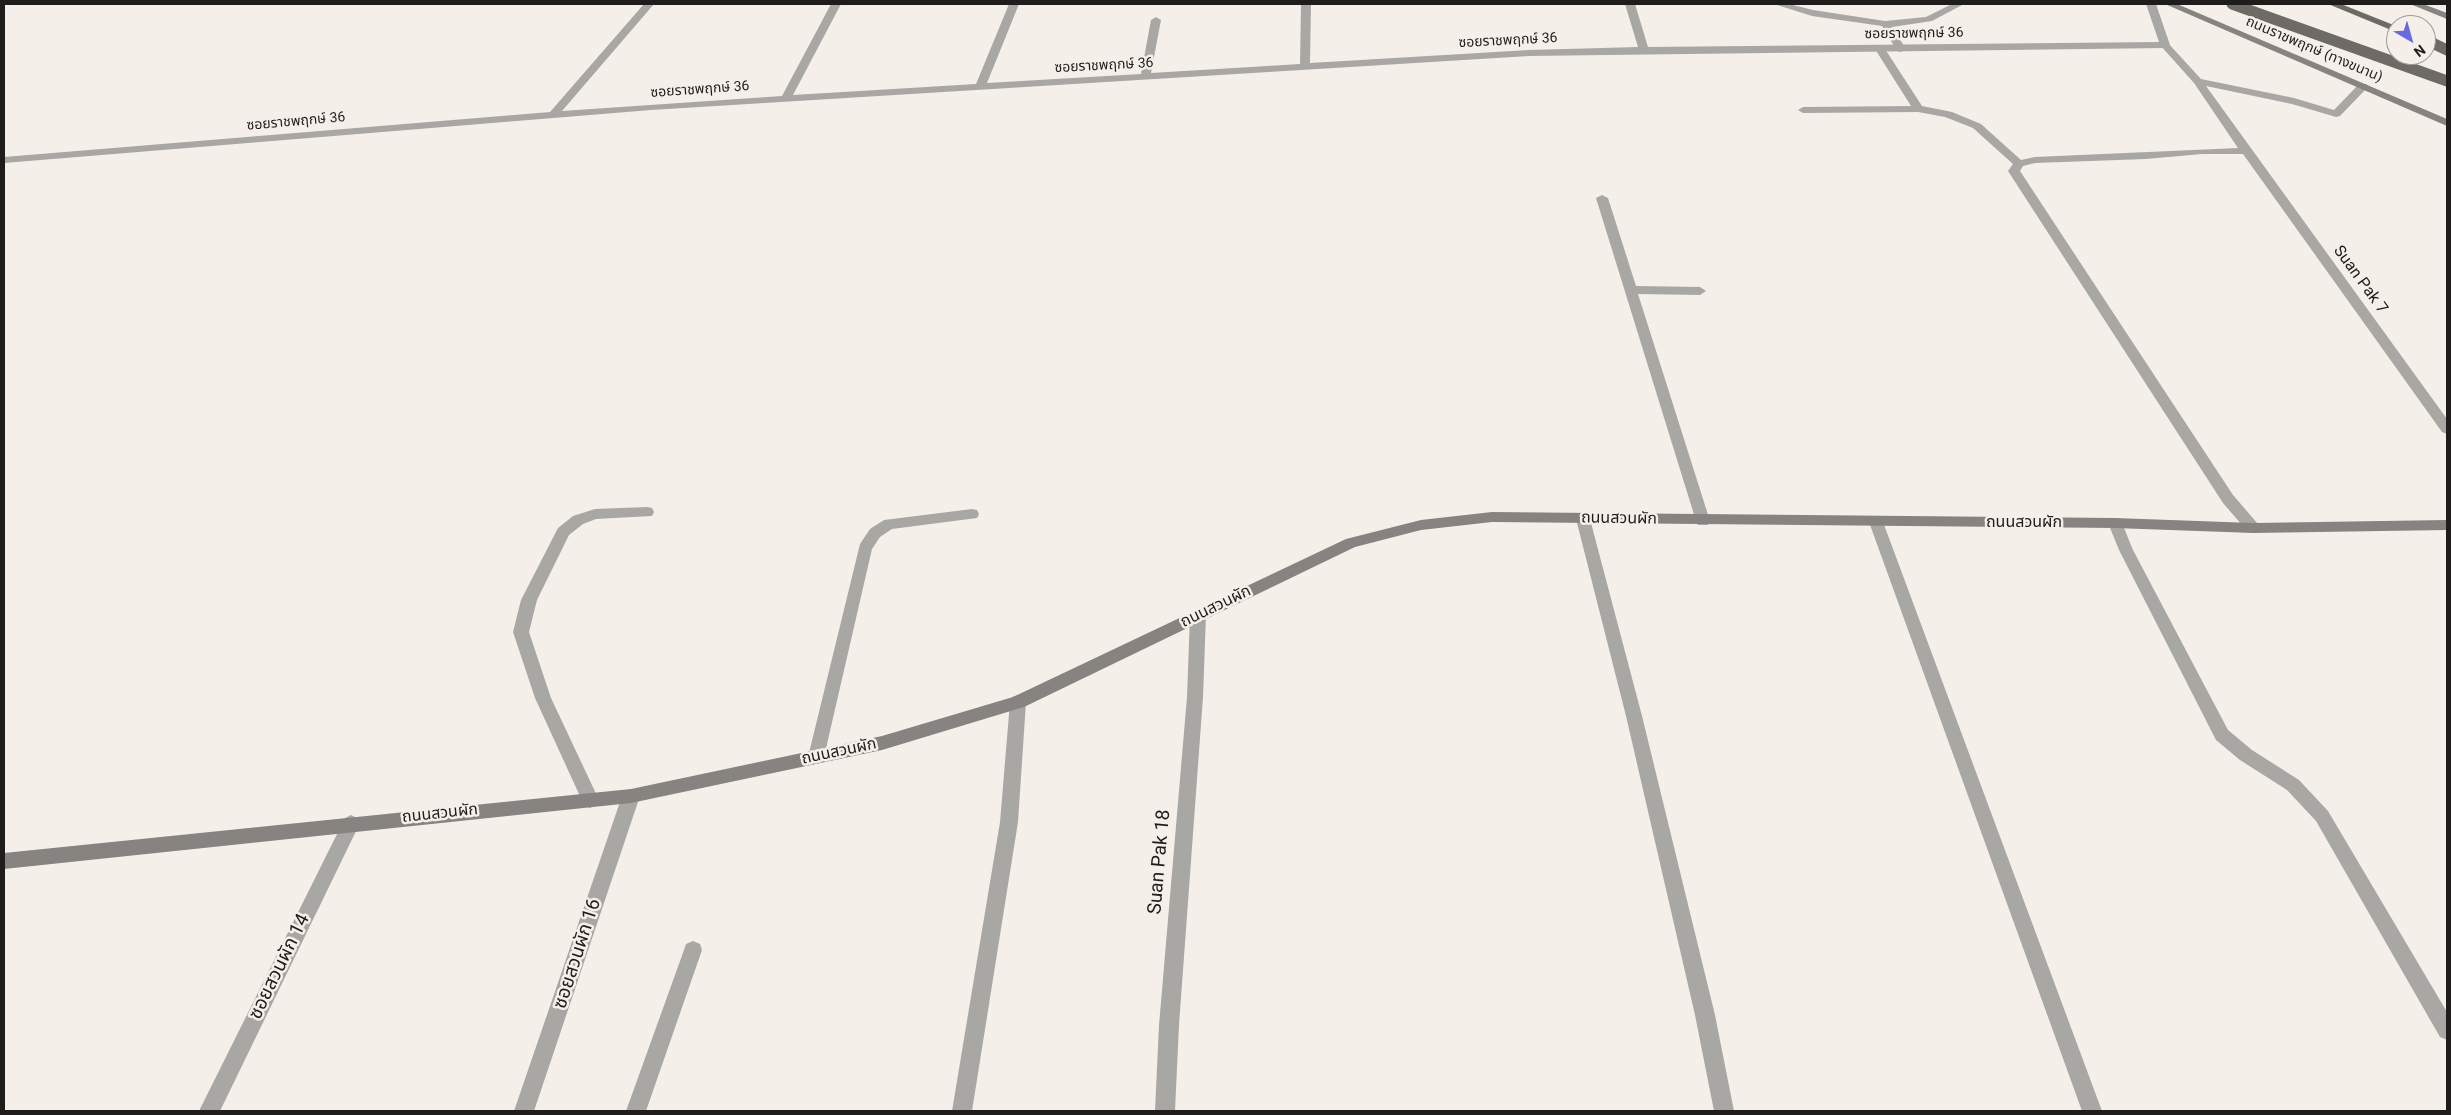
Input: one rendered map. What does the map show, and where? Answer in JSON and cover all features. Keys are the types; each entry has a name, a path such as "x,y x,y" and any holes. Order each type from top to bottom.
{"main road":[{"path":"2232,4 2447,81"},
{"path":"2243,4 2447,86"},
{"path":"2333,4 2386,24"},
{"path":"2347,4 2386,23"}],"street":[{"path":"553,115 648,4"},
{"path":"786,98 836,4"},
{"path":"980,87 1014,4"},
{"path":"1305,67 1306,4"},
{"path":"1630,4 1644,50"},
{"path":"1779,4 1812,13 1885,24 1908,23 1929,19 1959,4"},
{"path":"2151,4 2165,45"},
{"name":"ถนนราชพฤกษ์ (ทางขนาน)","path":"2170,4 2447,122"},
{"path":"2415,4 2447,16"},
{"path":"1145,78 1156,20"},
{"path":"1885,24 1901,49"},
{"name":"ซอยราชพฤกษ์ 36","path":"4,160 786,98 1145,78 1529,53 1644,50 2165,45"},
{"name":"Suan Pak 7","path":"2165,45 2198,81 2246,151 2447,429"},
{"path":"1880,49 1918,109"},
{"path":"2198,81 2294,101 2336,114 2363,86"},
{"path":"1803,110 1918,109 1948,114 1977,126 2019,164"},
{"path":"2246,151 2202,151 2146,156 2035,160 2019,164 2014,171 2228,499 2253,528"},
{"path":"1602,198 1703,521"},
{"path":"1631,290 1700,291"},
{"path":"590,800 542,698 521,632 529,600 563,532 578,520 596,514 647,512"},
{"path":"816,757 865,548 875,533 889,524 972,514"},
{"name":"ถนนสวนผัก","path":"4,861 351,823 631,796 882,743 1018,702 1351,543 1421,525 1492,517 1703,521 2115,523 2253,528 2447,525"},
{"path":"1583,519 1631,707 1705,1015 1724,1111"},
{"path":"1876,522 2092,1111"},
{"path":"2115,523 2126,550 2222,735 2246,755 2293,786 2322,816 2447,1030"},
{"name":"Suan Pak 18","path":"1165,1111 1169,1025 1195,697 1198,615"},
{"path":"962,1111 1009,822 1018,702"},
{"name":"ซอยสวนผัก 16","path":"524,1111 631,796"},
{"name":"ซอยสวนผัก 14","path":"209,1111 351,823"},
{"path":"636,1111 693,950"}]}
